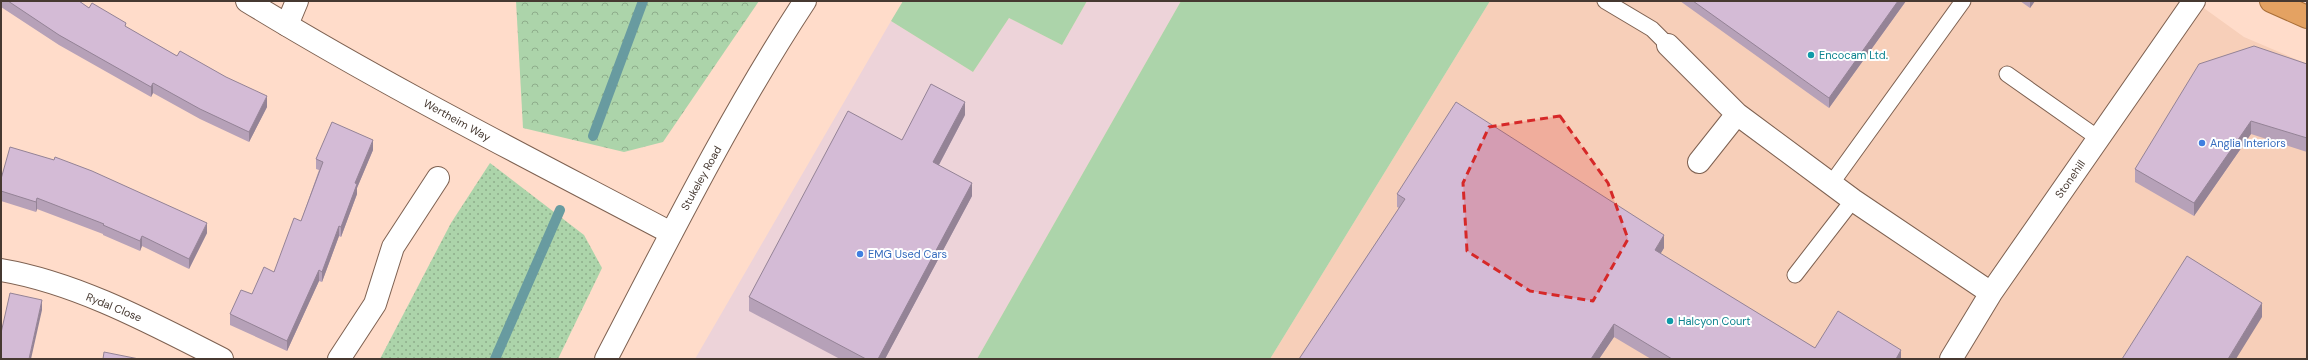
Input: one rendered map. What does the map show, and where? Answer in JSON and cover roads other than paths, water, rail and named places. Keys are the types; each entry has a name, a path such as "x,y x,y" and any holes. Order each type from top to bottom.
{"highway":[{"path":"2271,1 2307,17"}],"street":[{"name":"Wertheim Way","path":"247,1 287,26 522,155 671,233"},
{"path":"287,26 297,1"},
{"name":"Stukeley Road","path":"606,359 671,233 776,45 805,1"},
{"name":"Stonehill","path":"1951,359 1991,293 2194,1"},
{"path":"1668,45 1737,114 1853,200 1991,293"},
{"path":"1699,162 1737,114"},
{"path":"339,359 375,304 393,247 438,178"},
{"name":"Rydal Close","path":"1,270 24,274 125,309 222,359"}],"lane":[{"path":"1605,1 1652,30 1668,45"},
{"path":"1831,184 1963,1"},
{"path":"2007,74 2098,138"},
{"path":"1795,275 1853,200"}],"waterway":[{"path":"593,136 643,1"},
{"path":"495,359 560,210"}],"place":[{"name":"Encocam Ltd.","path":"1811,55"},
{"name":"Anglia Interiors","path":"2202,143"},
{"name":"EMG Used Cars","path":"860,254"},
{"name":"Halcyon Court","path":"1670,321"}]}
